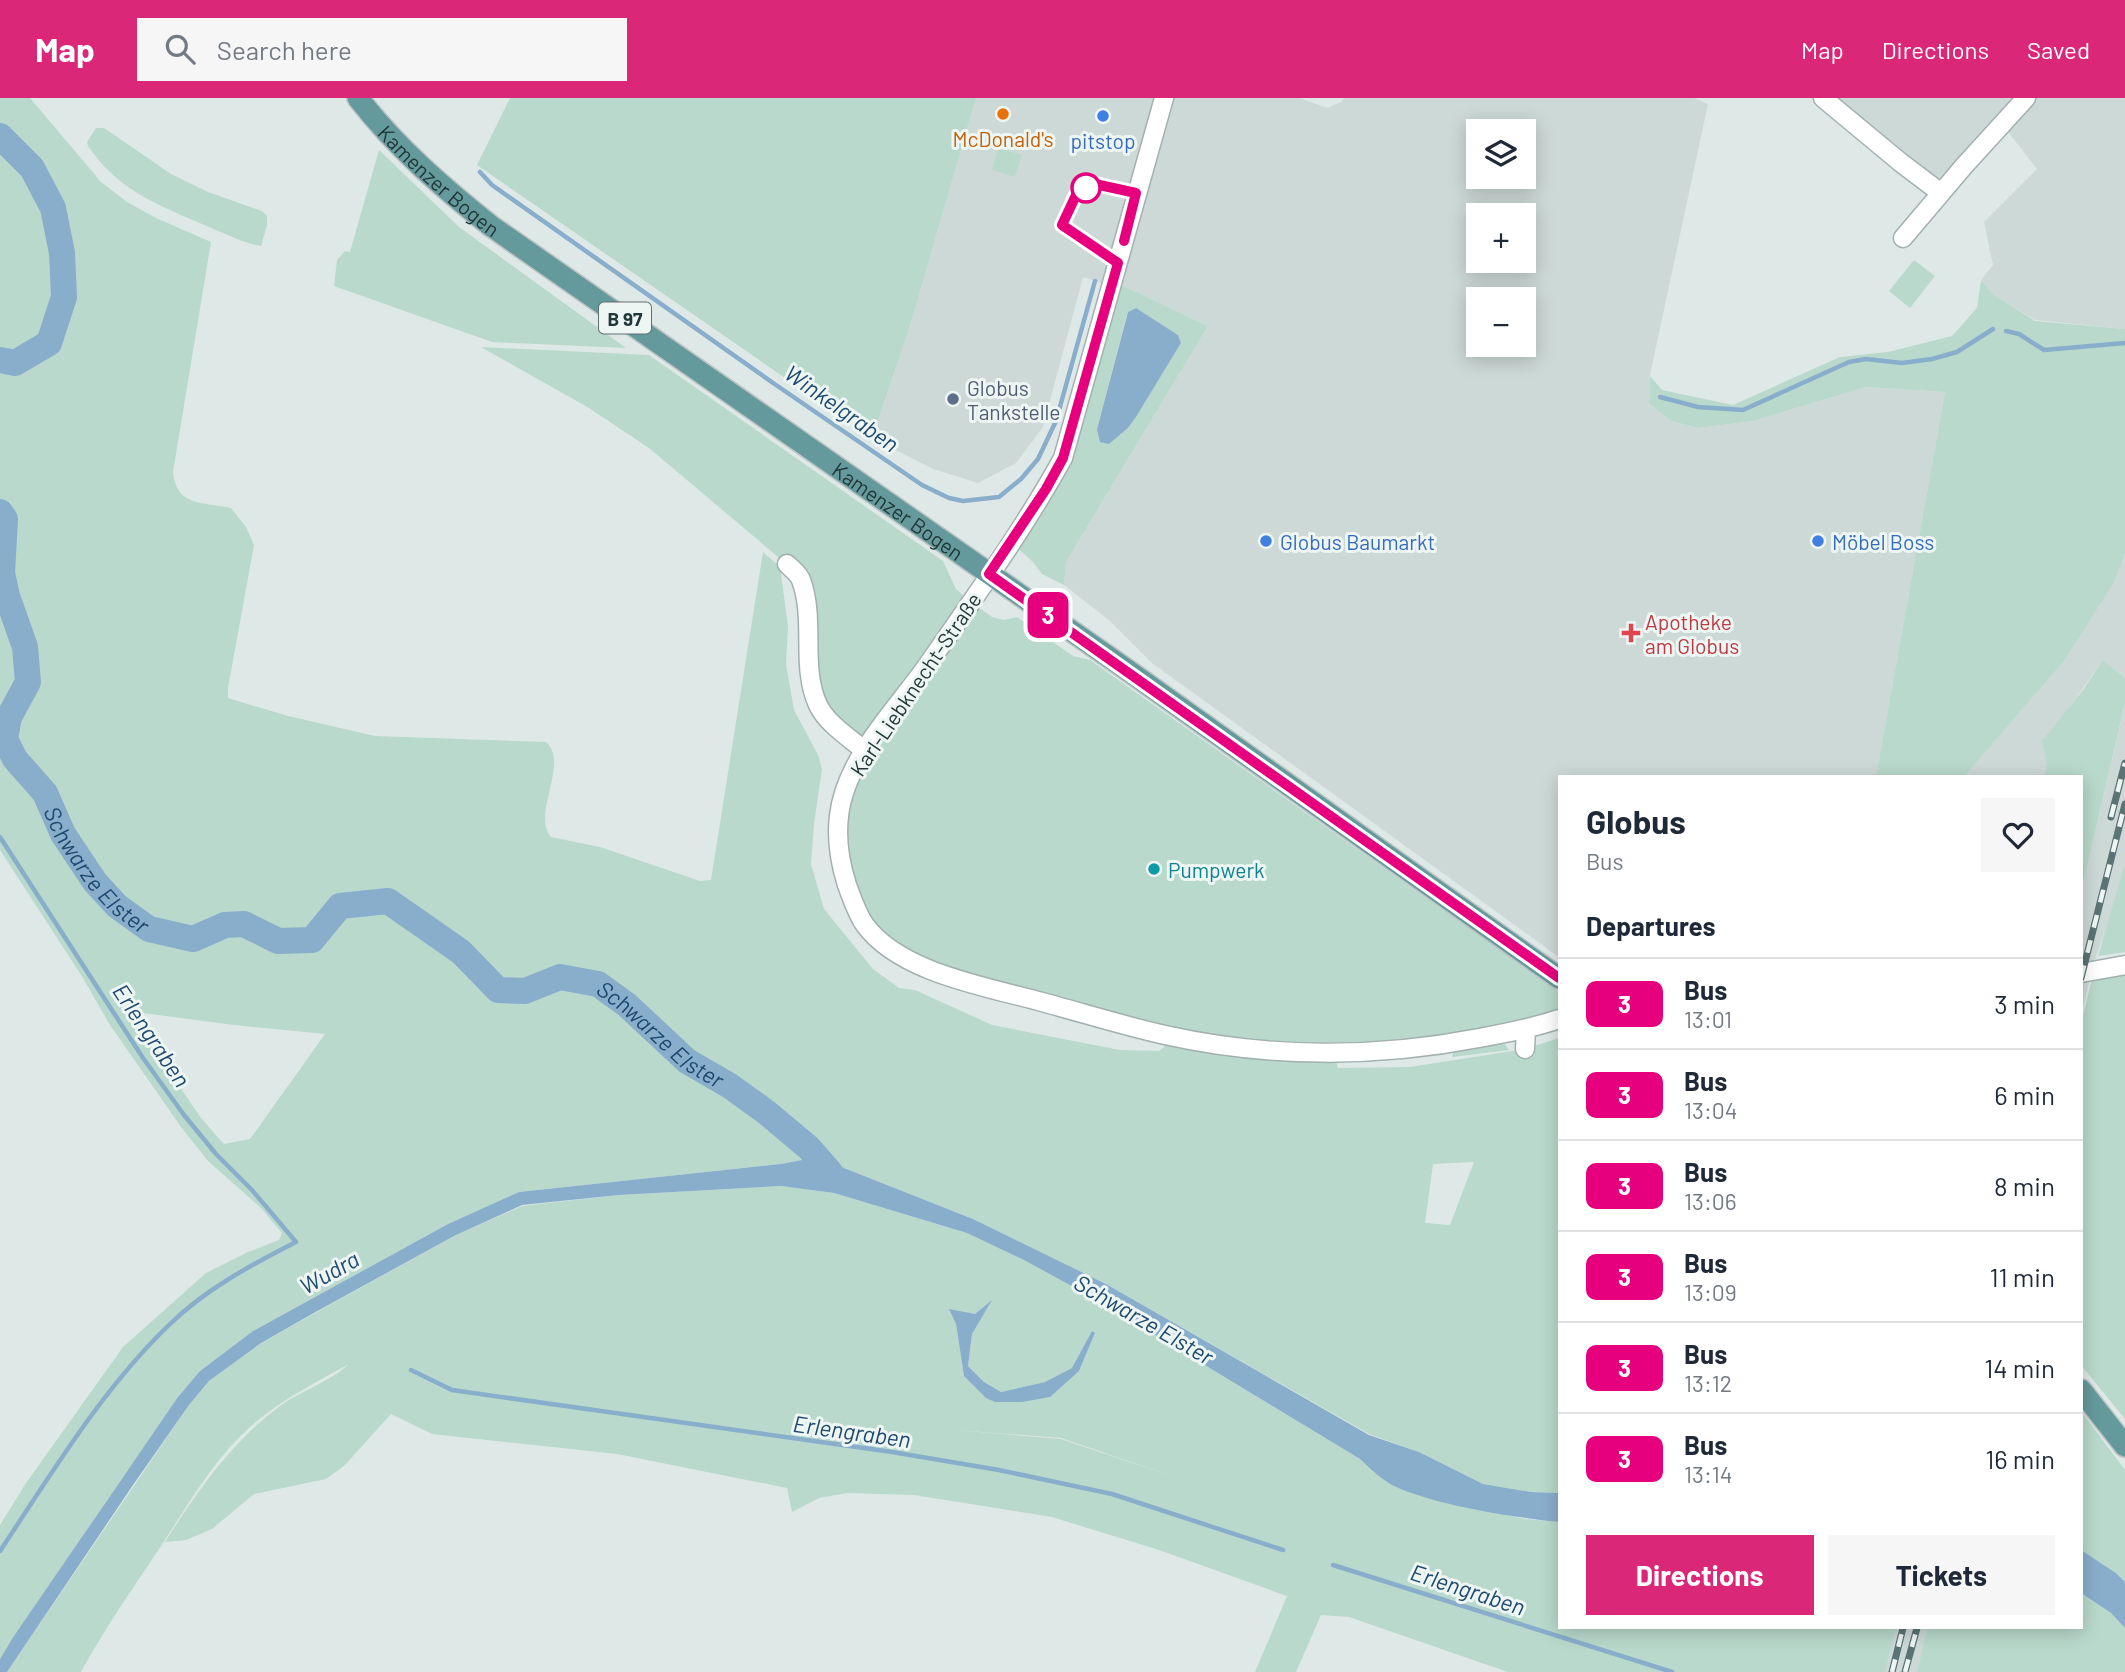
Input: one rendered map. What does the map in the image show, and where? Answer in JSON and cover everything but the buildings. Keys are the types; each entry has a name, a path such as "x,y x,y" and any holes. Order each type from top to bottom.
{"main road":[{"name":"Kamenzer Bogen","path":"358,98 379,125 426,173 491,226 989,574 1558,977"},
{"path":"2083,1393 2125,1446"}],"street":[{"name":"Karl-Liebknecht-Straße","path":"1164,98 1063,458 1046,489 989,574 865,751 848,783 839,816 840,862 852,899 866,926 890,948 926,969 1165,1035 1241,1048 1306,1053 1380,1052 1441,1045 1526,1029 1558,1019"},
{"path":"1823,98 1941,193"},
{"path":"1903,238 2026,98"},
{"path":"787,564 800,577 805,597 810,676 819,706 840,731 865,751"},
{"path":"2083,973 2125,965"},
{"path":"1525,1049 1526,1029"}],"shaded area":[{"path":"976,98 1163,98 1110,286 1083,277 1043,427 1016,463 978,483 933,469 872,438 911,323"},
{"path":"1164,98 1300,98 1327,108 1344,98 1694,98 1708,104 1650,375 1649,403 1671,421 1698,428 1753,421 1866,387 1945,392 1876,775 1558,775 1558,956 1152,663 1110,621 1064,585 1066,562 1208,326 1113,281"},
{"path":"1823,98 2125,98 2125,329 2035,320 1994,295 1981,280 1993,265 1984,222 2037,169 2002,124 1941,193"},
{"path":"2125,553 2125,678 2103,660 2064,715 2045,775 1966,775 2064,661 2113,582"},
{"path":"2125,704 2125,864 2083,1007 2083,884"},
{"path":"1895,1629 1927,1629 1917,1672 1884,1672"}],"green space":[{"path":"0,98 30,98 101,182 127,202 156,218 211,242 173,472 175,483 186,497 193,501 231,508 246,527 254,545 228,698 288,716 375,736 546,742 552,751 554,762 545,815 546,827 551,837 600,847 700,881 711,880 763,552 780,567 788,626 786,664 794,710 818,755 822,769 811,864 824,909 873,969 899,988 915,990 992,1025 1120,1050 1159,1051 1168,1044 1307,1061 1336,1061 1338,1068 1410,1067 1525,1049 1558,1038 1558,1493 1531,1492 1483,1484 1419,1452 1369,1434 1106,1284 973,1219 839,1166 810,1143 808,1159 781,1164 519,1192 448,1224 253,1331 200,1371 122,1478 0,1659 0,1525 26,1483 123,1347 206,1273 279,1240 282,1233 261,1208 208,1161 181,1127 110,1025 83,978 0,850","holes":["128,1011 325,1034 250,1139 224,1144 201,1118","1474,1162 1450,1225 1425,1223 1433,1164"]},
{"path":"510,98 976,98 911,323 872,438 477,165"},
{"path":"96,128 104,128 171,174 208,192 262,211 267,216 267,225 261,246 241,241 183,216 131,189 106,168 88,146 87,142"},
{"path":"998,148 1022,155 1015,177 992,170"},
{"path":"379,150 459,227 626,348 492,342 334,286 337,260 345,251 350,252"},
{"path":"1914,260 1935,276 1910,308 1889,291"},
{"path":"1981,280 1994,295 2035,321 2125,329 2125,553 2114,582 2064,661 1966,775 1876,775 1945,392 1866,387 1753,421 1698,428 1671,421 1649,403 1650,376 1662,390 1733,405 1840,357 1888,352 1952,336 1977,308"},
{"path":"1113,281 1208,326 1066,562 1064,585 1042,574 1014,545 1050,492","holes":["1136,308 1178,335 1181,343 1136,417 1128,428 1109,444 1097,429 1128,312"]},
{"path":"481,347 649,355 943,561 956,589 992,617 1004,620 1017,617 1073,656 1090,660 1558,991 1558,1018 1441,1045 1241,1048 908,960 852,899 840,816 865,750 814,698 803,578 649,448 589,408"},
{"path":"2103,660 2125,678 2125,703 2083,884 2083,775 2044,775 2047,765 2042,741"},
{"path":"2125,864 2125,952 2098,956"},
{"path":"2125,968 2125,1419 2083,1367 2083,1016 2093,975"},
{"path":"1503,1042 1509,1050 1452,1057 1453,1052"},
{"path":"781,1186 834,1193 967,1233 1024,1260 1099,1301 1360,1459 1393,1485 1432,1498 1525,1519 1558,1522 1558,1629 1896,1629 1885,1672 1508,1672 1349,1617 1321,1615 1296,1672 1255,1672 1287,1596 1159,1550 1052,1517 914,1495 847,1493 819,1498 792,1512 787,1488 617,1454 432,1434 391,1414 345,1465 326,1479 254,1494 212,1529 186,1540 165,1542 203,1486 246,1435 280,1406 334,1376 349,1364 273,1409 250,1427 224,1454 120,1608 81,1672 7,1672 189,1405 209,1381 261,1343 454,1236 522,1206 619,1195","holes":["990,1302 972,1334 968,1366 984,1382 1001,1392 1045,1382 1073,1368 1092,1332 1095,1333 1079,1371 995,1402 964,1376 956,1324 950,1310 975,1314","943,1429 1061,1438 1178,1478 1061,1439"]},
{"path":"2083,1414 2125,1470 2125,1582 2083,1551"},
{"path":"2083,1594 2111,1613 2125,1628 2125,1672 1917,1672 1927,1629 2083,1629"}],"water":[{"path":"1136,308 1178,335 1181,343 1128,428 1109,444 1100,442 1097,429 1128,312"},
{"path":"810,1143 839,1166 973,1219 1106,1284 1369,1435 1419,1452 1483,1484 1531,1492 1558,1493 1558,1522 1453,1505 1394,1486 1360,1459 1099,1301 1024,1260 967,1233 834,1193 781,1186 619,1195 522,1205 454,1236 312,1314 261,1343 209,1381 133,1485 7,1672 0,1672 0,1659 14,1636 178,1397 200,1371 253,1331 448,1224 519,1192 781,1164 807,1159 801,1150"},
{"path":"992,1300 972,1334 968,1366 984,1382 1001,1392 1045,1382 1072,1368 1092,1331 1095,1333 1079,1371 1050,1397 1022,1402 995,1402 986,1398 964,1376 956,1324 949,1309 975,1314"},
{"path":"2083,1551 2125,1582 2125,1628 2111,1613 2083,1594"}],"waterway":[{"name":"Schwarze Elster","path":"0,136 32,168 53,208 62,253 64,297 49,343 15,363 0,360"},
{"name":"Winkelgraben","path":"480,172 492,185 922,485 949,498 963,501 999,497 1021,479 1038,459 1056,421 1095,281"},
{"path":"1660,397 1698,407 1743,410 1849,362 1866,359 1902,363 1932,359 1957,352 1993,329"},
{"path":"2006,331 2019,334 2044,350 2125,343"},
{"name":"Schwarze Elster","path":"0,512 5,519 2,573 25,647 28,682 9,717 5,739 15,759 45,793 63,834 95,882 117,906 149,929 193,939 225,925 244,924 278,941 312,940 340,906 388,901 461,952 498,990 525,991 560,977 598,984 627,1005 687,1061 730,1086 766,1112 809,1148 830,1172"},
{"name":"Erlengraben","path":"0,837 143,1058 184,1115 296,1242 214,1289 184,1311 145,1349 79,1433 0,1551"},
{"name":"Erlengraben","path":"411,1370 452,1390 892,1452 999,1470 1112,1494 1283,1550"},
{"name":"Erlengraben","path":"1333,1565 1672,1672"}],"railway":[{"path":"2111,817 2125,763"},
{"path":"2083,970 2125,804"},
{"path":"1892,1672 1903,1629"},
{"path":"1905,1672 1917,1629"}],"bus line":[{"name":"3","path":"1124,241 1136,193 1095,184 1078,191 1062,225 1118,263 1063,458 1046,489 989,574 1558,977"}],"place":[{"name":"McDonald's","path":"1003,114"},
{"name":"pitstop","path":"1103,116"},
{"name":"Globus Tankstelle","path":"953,399"},
{"name":"Globus Baumarkt","path":"1266,541"},
{"name":"Möbel Boss","path":"1818,541"},
{"name":"Apotheke am Globus","path":"1631,633"},
{"name":"Pumpwerk","path":"1154,869"}],"water label":[{"name":"Wudra","path":"329,1272"}]}
